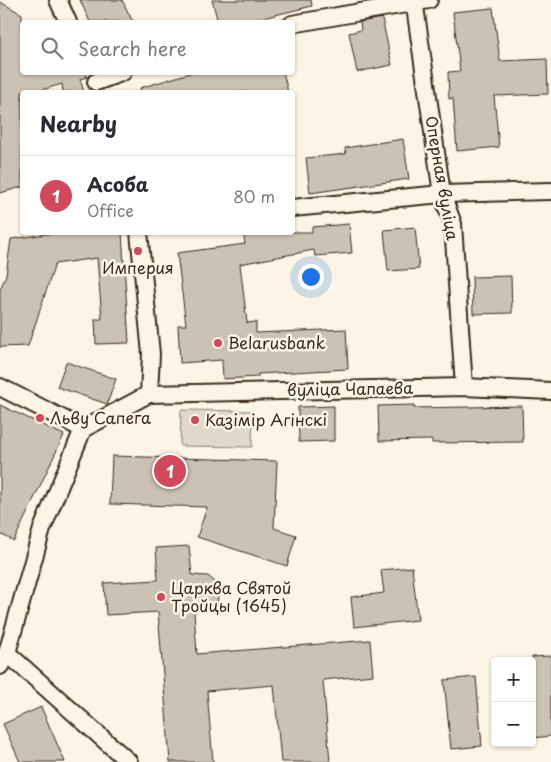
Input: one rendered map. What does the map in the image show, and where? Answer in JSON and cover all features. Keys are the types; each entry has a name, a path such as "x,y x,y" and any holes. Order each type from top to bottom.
{"street":[{"path":"58,0 67,20"},
{"path":"295,23 419,1"},
{"name":"Оперная вуліца","path":"419,1 442,194 453,224 464,387"},
{"path":"96,82 115,75"},
{"path":"295,208 442,194 551,191"},
{"path":"129,762 3,659 42,529 83,429 149,394 151,354 139,235"},
{"path":"0,387 83,429"},
{"name":"вуліца Чапаева","path":"149,394 464,387 551,391"}],"shaded area":[{"path":"181,410 253,411 252,447 180,446"}],"building":[{"path":"80,0 122,0 132,20 89,20"},
{"path":"212,0 311,0 312,6 254,20 217,20"},
{"path":"0,2 22,14 22,20 20,20 20,75 87,75 87,77 80,79 83,90 63,90 62,84 42,90 20,90 20,188 0,193"},
{"path":"493,8 500,61 547,59 548,94 494,96 499,147 457,151 453,98 449,99 448,72 460,71 453,12"},
{"path":"382,18 392,65 357,72 349,33 361,30 360,22"},
{"path":"183,75 284,75 288,90 140,90 140,88"},
{"path":"403,139 409,179 310,193 306,158 346,154 345,148"},
{"path":"349,224 352,253 315,256 314,250 240,264 247,323 256,322 256,333 346,329 348,369 258,374 258,377 223,379 222,360 180,363 178,325 186,325 177,253 245,244 244,235 295,235 295,232 312,232 312,227"},
{"path":"415,227 419,269 388,271 384,230"},
{"path":"40,235 122,235 129,343 96,344 95,319 102,319 97,258 55,264 28,346 0,347 0,290 6,275 11,239"},
{"path":"511,276 512,313 473,314 472,277"},
{"path":"66,362 116,379 107,404 57,387"},
{"path":"0,405 64,435 14,541 0,534"},
{"path":"414,405 414,408 522,406 523,442 432,443 432,440 379,441 378,406"},
{"path":"334,406 334,441 299,442 298,407"},
{"path":"112,456 277,461 274,528 296,535 287,566 197,537 207,507 110,504"},
{"path":"189,546 192,575 208,576 215,582 219,592 217,603 194,612 197,654 370,640 373,675 323,680 330,762 281,762 274,685 207,691 213,762 170,762 158,612 106,615 104,583 158,580 156,548"},
{"path":"412,567 418,620 354,627 351,597 384,593 381,570"},
{"path":"551,656 551,736 536,738 536,657 532,657"},
{"path":"476,677 482,746 451,749 444,680"},
{"path":"41,707 65,762 20,762 3,724"}],"place":[{"name":"Империя","path":"138,251"},
{"name":"Belarusbank","path":"218,343"},
{"name":"Льву Сапега","path":"40,418"},
{"name":"Казімір Агінскі","path":"195,420"},
{"name":"Асоба","path":"170,471"},
{"name":"Царква Святой Тройцы (1645)","path":"161,597"}]}
